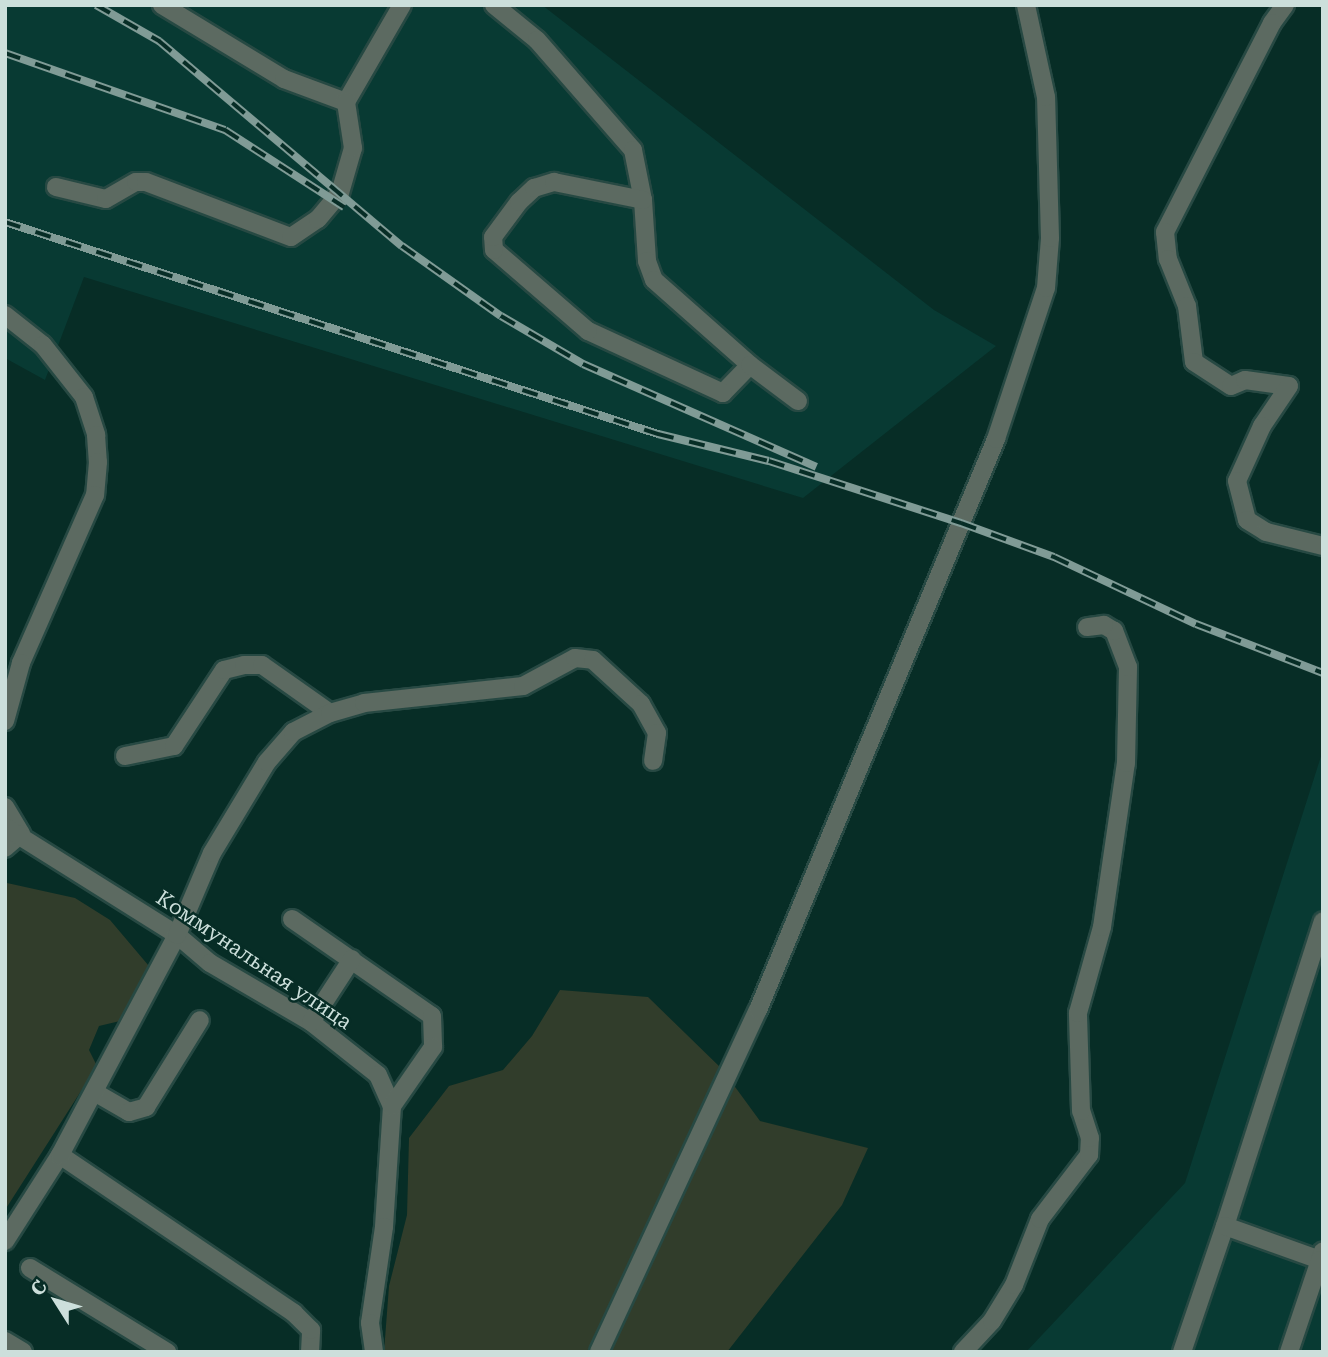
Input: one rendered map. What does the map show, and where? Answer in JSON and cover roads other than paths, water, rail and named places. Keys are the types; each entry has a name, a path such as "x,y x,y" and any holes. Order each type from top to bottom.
{"street":[{"path":"162,5 284,79 346,102"},
{"path":"56,187 106,199 136,182 145,182 291,237 318,219 340,193 352,148 346,102 402,5"},
{"path":"494,5 537,40 626,139 638,163 647,261 654,280 750,365 798,401"},
{"path":"599,1352 758,1010 996,439 1046,288 1050,238 1046,97 1026,5"},
{"path":"1285,5 1272,23 1165,232 1168,259 1187,306 1194,362 1231,386 1245,380 1289,386 1248,452 1237,481 1247,520 1266,533 1323,546"},
{"path":"643,201 554,182 534,188 519,202 493,237 494,250 588,331 716,391 730,390 750,365"},
{"path":"5,315 43,345 84,397 96,435 98,462 95,495 21,663 5,721"},
{"path":"963,1352 992,1321 1014,1285 1040,1219 1089,1155 1090,1138 1081,1111 1078,1013 1102,927 1126,763 1128,667 1114,631 1104,625 1087,627"},
{"path":"5,1241 96,1093 177,935 212,853 267,762 293,732 330,713 364,703 523,685 575,659 593,660 641,704 657,733 653,761"},
{"path":"125,756 174,746 224,670 244,665 262,665 330,713"},
{"path":"5,807 13,831 5,848"},
{"name":"Коммунальная улица","path":"13,831 177,935 210,962 311,1022 378,1075 392,1106 384,1227 370,1323 374,1352"},
{"path":"292,919 427,1011 435,1024 433,1046 392,1106"},
{"path":"1182,1352 1315,972 1323,921"},
{"path":"311,1022 352,959"},
{"path":"96,1093 130,1112 146,1107 200,1020"},
{"path":"60,1155 294,1313 311,1330 310,1352"},
{"path":"1225,1226 1321,1255 1289,1352"},
{"path":"30,1268 167,1352"},
{"path":"5,1341 23,1352"}],"railway":[{"path":"96,5 159,41 402,246 501,316 583,364 816,467"},
{"path":"5,53 225,130 344,207"},
{"path":"5,222 658,434 769,461 961,523 1054,557 1196,624 1323,673"}]}
